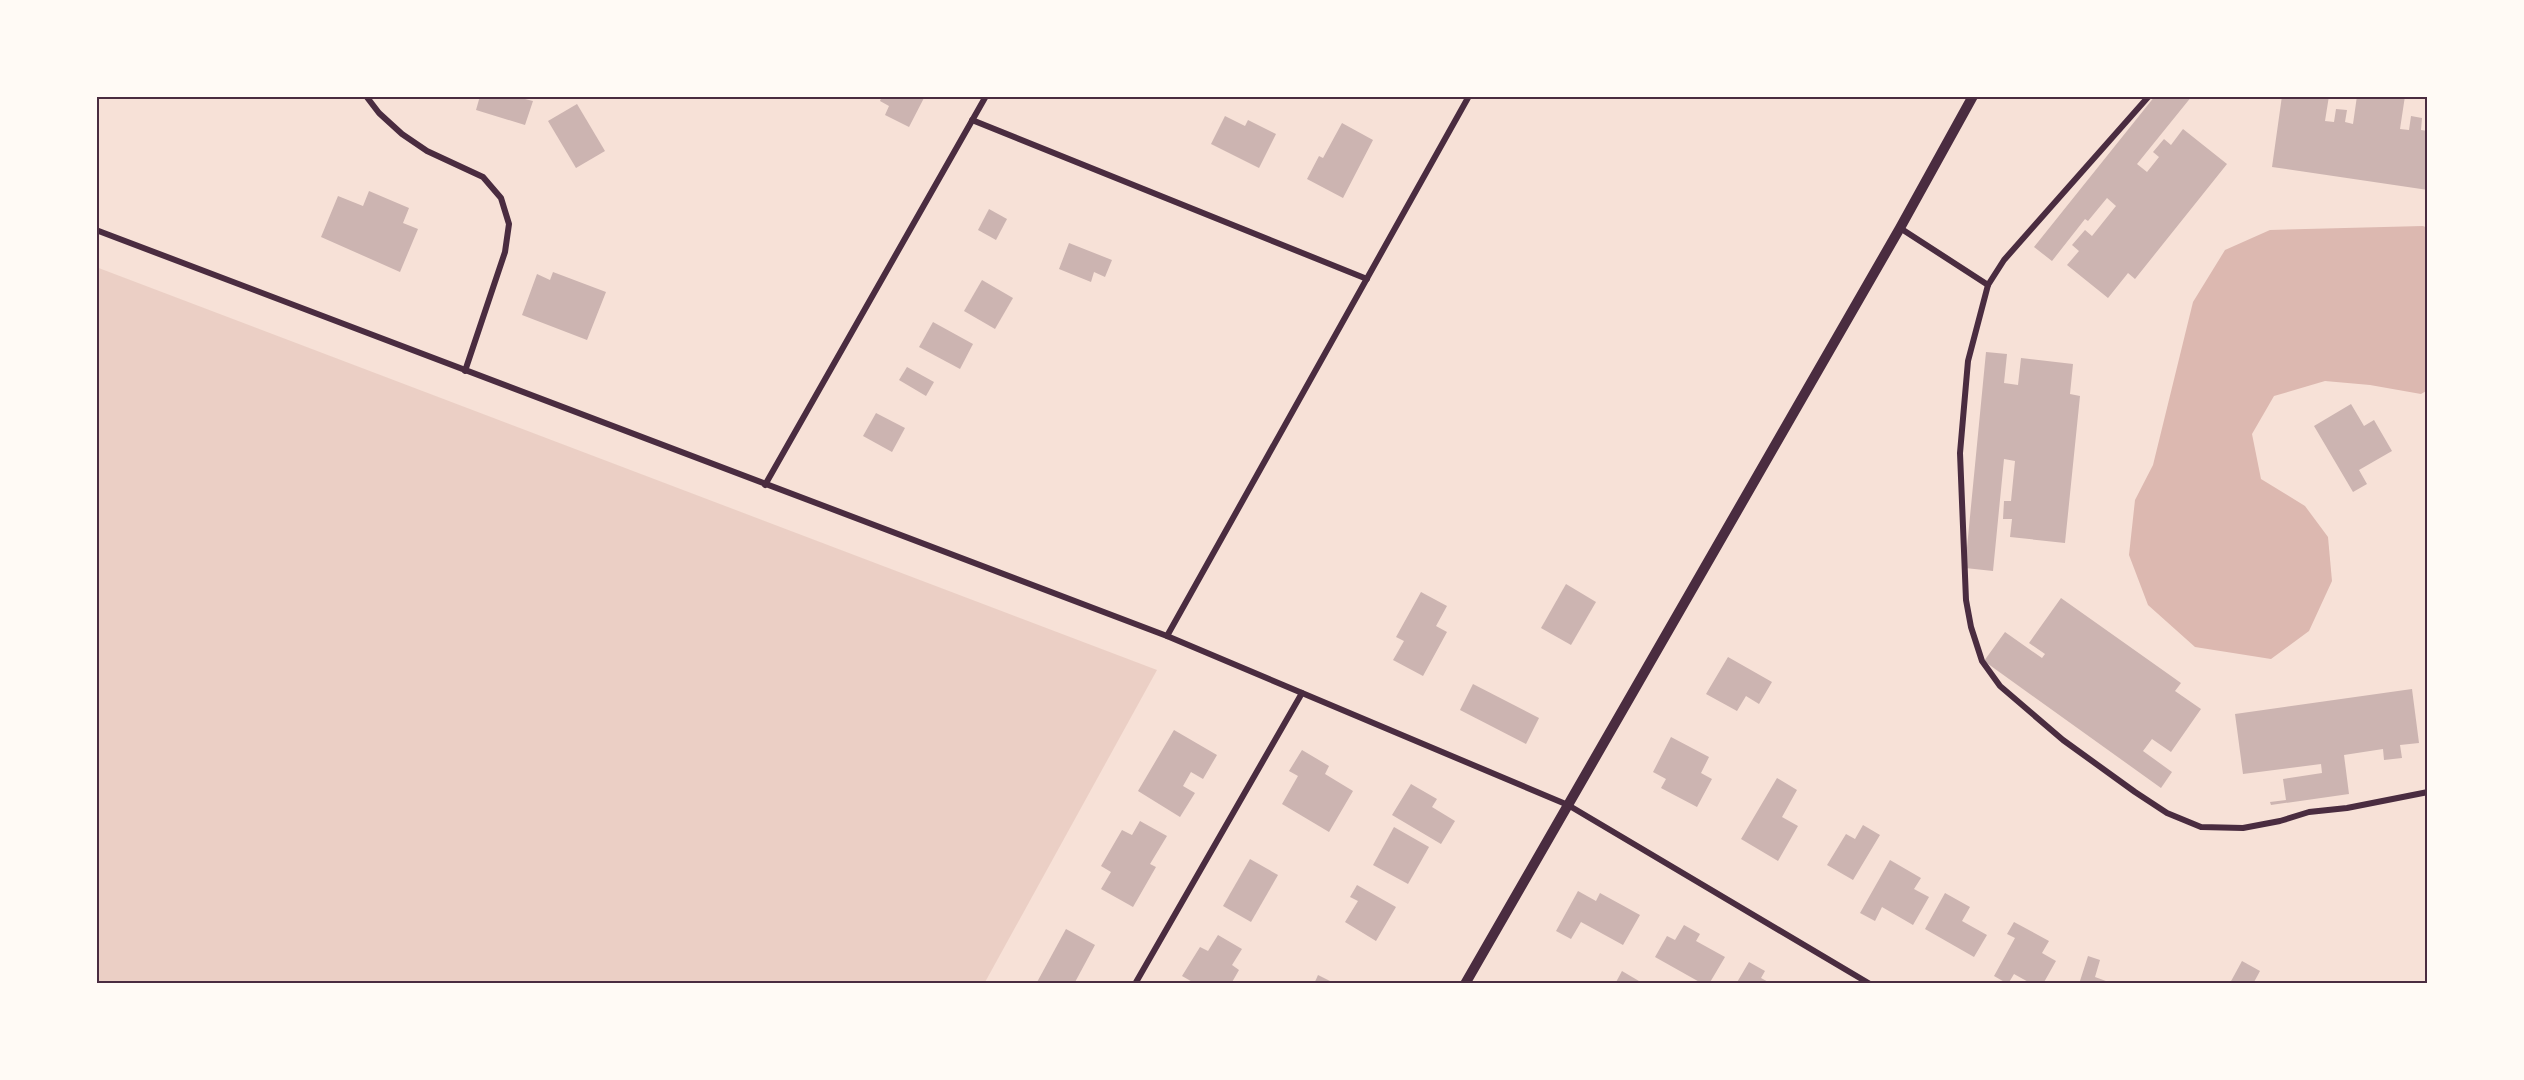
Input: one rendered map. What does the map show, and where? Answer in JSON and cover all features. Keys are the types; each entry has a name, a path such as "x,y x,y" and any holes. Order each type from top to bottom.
{"street":[{"path":"366,96 402,134 427,151 483,177 501,198 508,224 505,252 465,371"},
{"path":"765,484 986,96"},
{"path":"1167,636 1469,96"},
{"path":"1465,984 1900,228 1973,96"},
{"path":"2149,96 2004,260 1988,285 1968,361 1960,453 1964,573 1971,627 1982,661 2000,686 2048,728 2167,813 2201,827 2244,828 2280,821 2308,812 2347,808 2428,792"},
{"path":"972,120 1367,279"},
{"path":"1900,228 1988,285"},
{"path":"96,230 1167,636 1568,805 1870,984"},
{"path":"1135,984 1302,693"}],"shaded area":[{"path":"2423,226 2428,228 2428,390 2421,394 2370,385 2325,381 2274,396 2252,434 2261,479 2305,506 2328,537 2332,581 2309,631 2271,659 2195,647 2148,605 2129,555 2135,500 2153,465 2193,302 2225,250 2270,230"},
{"path":"96,267 1157,670 984,984 96,984"}],"building":[{"path":"480,96 526,96 525,99 533,101 525,125 476,110"},
{"path":"882,96 925,96 909,127 885,115 889,106 880,101"},
{"path":"2155,96 2192,96 2137,164 2147,172 2159,157 2153,152 2164,139 2171,145 2183,129 2227,164 2135,279 2128,273 2108,298 2067,265 2079,251 2072,245 2085,230 2092,236 2116,206 2107,198 2088,221 2085,219 2052,261 2034,247"},
{"path":"2282,96 2329,96 2325,121 2334,122 2336,109 2347,110 2345,122 2353,124 2357,96 2405,96 2400,129 2409,130 2411,116 2422,118 2421,130 2428,131 2428,190 2272,167"},
{"path":"577,104 605,151 576,168 548,121"},
{"path":"1225,116 1245,126 1248,120 1276,134 1259,168 1211,144"},
{"path":"1342,123 1373,140 1343,198 1307,179 1319,156 1323,158"},
{"path":"369,191 409,208 403,223 418,229 400,272 321,237 338,196 363,206"},
{"path":"989,209 1007,219 996,240 978,230"},
{"path":"1069,243 1112,260 1105,277 1094,272 1091,282 1059,269"},
{"path":"553,272 606,292 587,340 522,315 537,274 550,280"},
{"path":"982,280 1013,298 995,329 964,311"},
{"path":"933,322 973,344 960,369 919,347"},
{"path":"1986,352 2007,354 2004,383 2018,385 2021,358 2073,364 2070,394 2080,396 2065,543 2010,537 2012,519 2003,519 2004,501 2011,501 2015,461 2004,459 1993,571 1965,568"},
{"path":"907,367 934,382 926,396 899,380"},
{"path":"2351,404 2364,426 2374,420 2392,451 2359,470 2367,484 2353,492 2314,426"},
{"path":"876,413 905,428 892,452 863,436"},
{"path":"1566,584 1596,602 1571,645 1541,628"},
{"path":"1421,592 1447,606 1436,626 1447,632 1423,676 1393,660 1404,641 1396,637"},
{"path":"2061,598 2181,683 2175,691 2201,709 2171,752 2152,739 2143,751 2172,772 2161,788 1984,661 2005,632 2042,658 2045,654 2029,643"},
{"path":"1728,657 1772,682 1759,704 1746,696 1737,711 1706,694"},
{"path":"1473,684 1539,718 1526,744 1460,710"},
{"path":"2412,689 2419,743 2400,745 2402,758 2384,760 2383,749 2344,755 2349,794 2271,805 2270,802 2286,800 2283,779 2322,773 2321,764 2243,774 2235,714"},
{"path":"1174,730 1217,755 1203,779 1191,772 1183,786 1195,793 1180,817 1138,791"},
{"path":"1671,737 1709,757 1701,773 1712,779 1697,807 1661,788 1666,779 1653,772"},
{"path":"1302,750 1329,766 1325,774 1353,791 1329,832 1282,804 1298,776 1289,771"},
{"path":"1777,778 1797,790 1782,817 1798,826 1778,861 1741,839"},
{"path":"1411,784 1437,799 1432,807 1455,821 1441,844 1392,815"},
{"path":"1140,821 1167,836 1150,864 1156,867 1133,907 1101,889 1111,872 1101,866 1122,830 1132,835"},
{"path":"1863,825 1880,835 1853,880 1827,865 1846,834 1855,839"},
{"path":"1394,827 1429,847 1408,884 1373,865"},
{"path":"1250,859 1278,875 1251,922 1223,906"},
{"path":"1890,860 1921,878 1914,889 1929,897 1913,925 1882,907 1875,921 1860,913"},
{"path":"1357,885 1396,907 1376,941 1345,922 1358,901 1350,897"},
{"path":"1578,891 1596,901 1600,893 1640,915 1623,945 1581,922 1571,939 1556,931"},
{"path":"1945,893 1970,907 1962,921 1987,935 1974,957 1925,929"},
{"path":"2014,922 2049,941 2042,953 2056,961 2043,984 2032,984 2014,974 2008,984 1994,976 2015,938 2007,934"},
{"path":"1684,925 1700,934 1696,941 1725,957 1709,984 1703,984 1655,957 1667,936 1675,940"},
{"path":"1066,929 1095,945 1074,984 1036,984"},
{"path":"1218,935 1242,949 1232,965 1239,970 1231,984 1196,984 1182,976 1200,947 1208,951"},
{"path":"2088,956 2100,960 2095,977 2114,984 2079,984"},
{"path":"2242,961 2260,971 2253,984 2230,983"},
{"path":"1749,962 1765,971 1761,978 1772,984 1736,984"},
{"path":"1622,971 1644,984 1615,984"},
{"path":"1318,975 1336,984 1314,984"}]}
